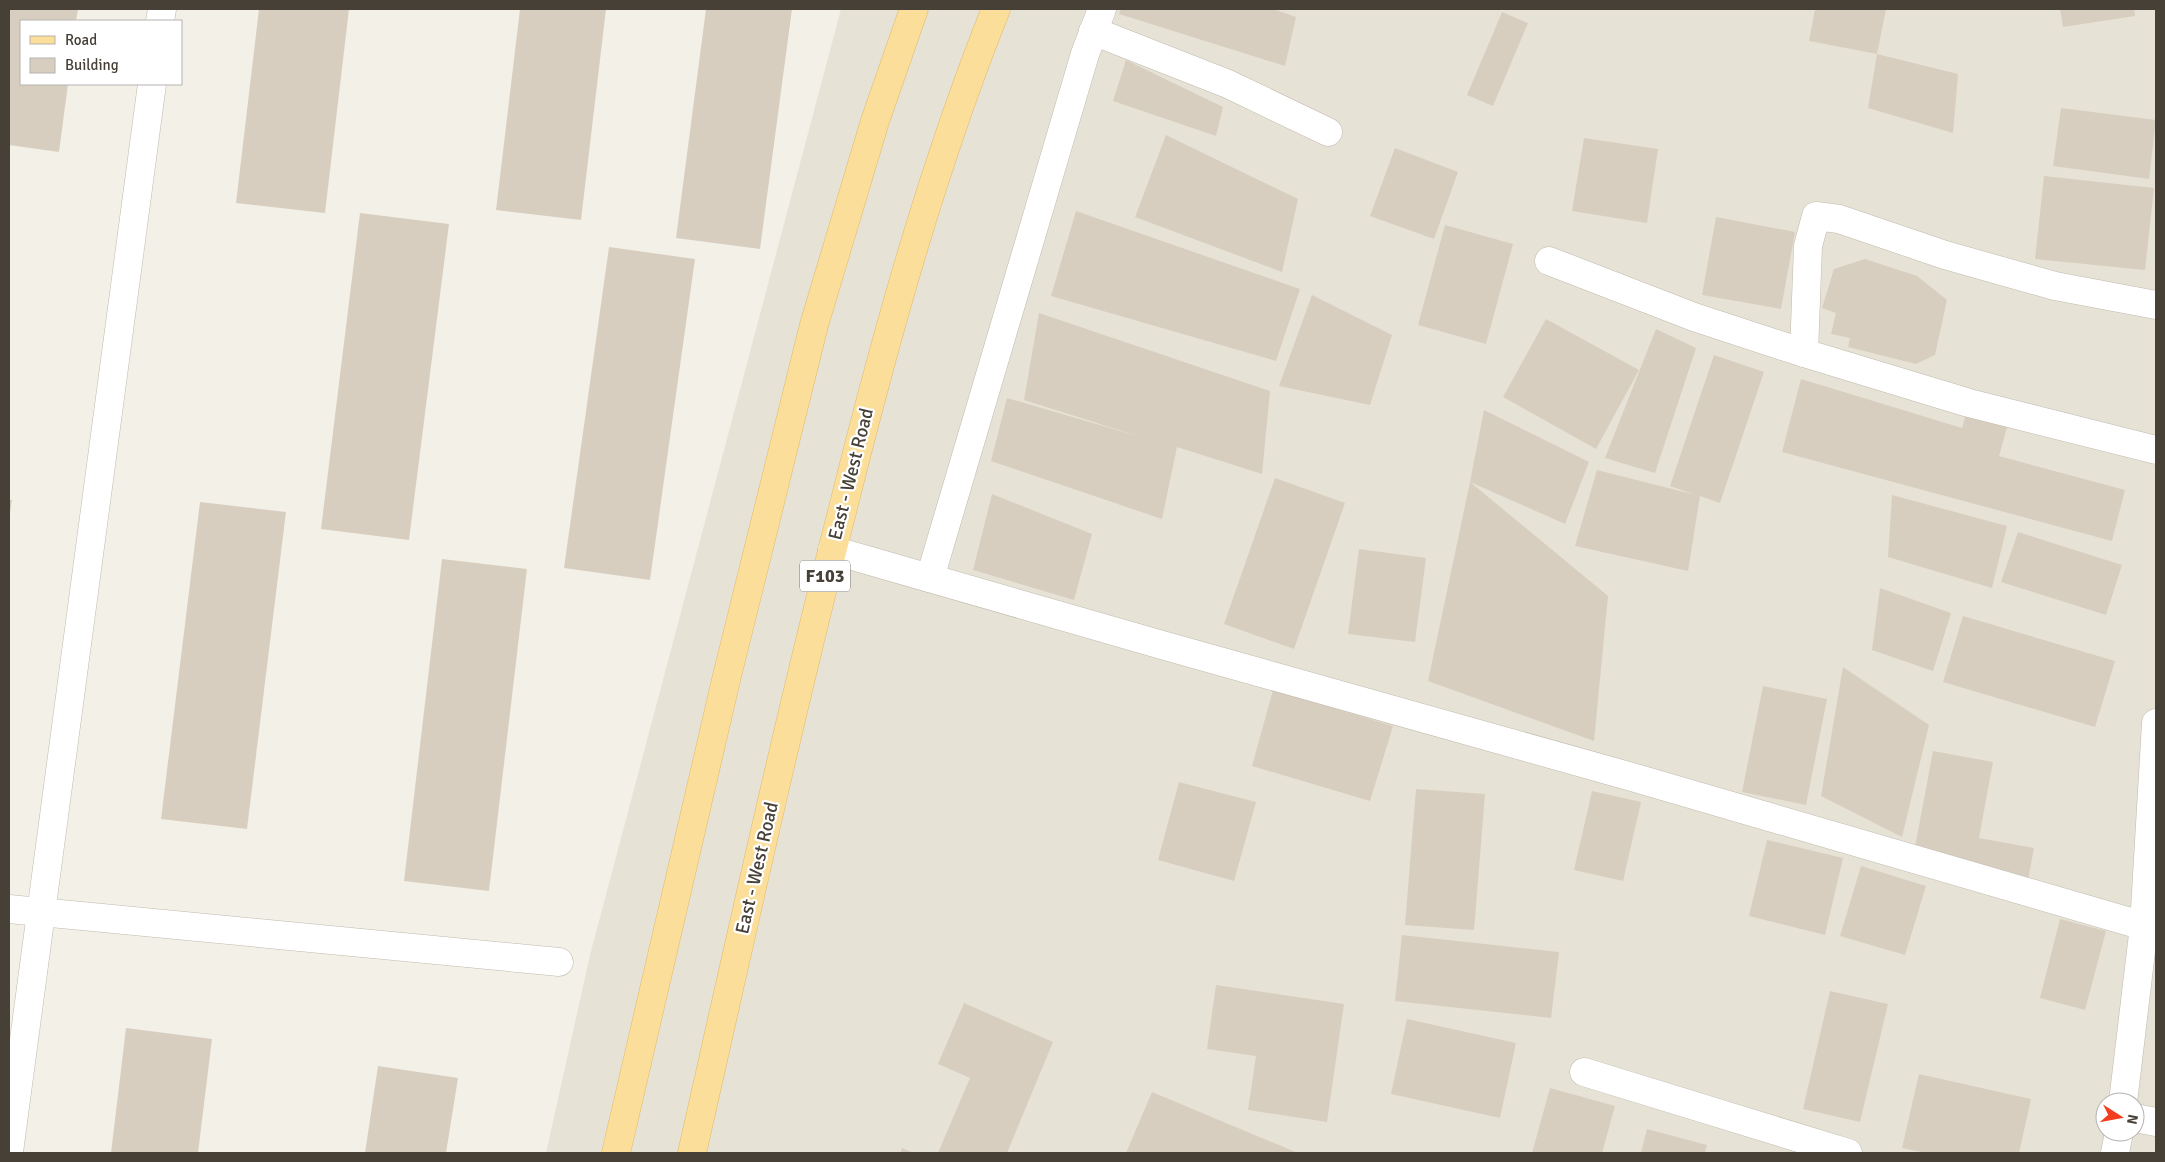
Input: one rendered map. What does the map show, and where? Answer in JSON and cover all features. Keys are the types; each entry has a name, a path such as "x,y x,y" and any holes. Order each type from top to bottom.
{"main road":[{"path":"616,1153 726,680 814,325 875,121 914,9"},
{"name":"East - West Road","path":"692,1153 795,697 883,350 946,146 996,9"}],"street":[{"path":"930,578 1098,20 1328,132"},
{"path":"9,1152 152,85"},
{"path":"1804,353 1808,246 1816,216 1838,219 1945,255 2055,286 2156,305"},
{"path":"1548,261 1694,317 1804,353 1969,403 2156,450"},
{"path":"832,550 1632,777 2144,926"},
{"path":"2124,1092 2144,926 2156,723"},
{"path":"9,909 559,962"},
{"path":"1584,1072 1848,1153"}],"shaded area":[{"path":"841,9 2156,9 2156,1153 546,1153 590,955"}],"building":[{"path":"9,9 78,9 76,20 20,20 20,85 68,85 59,152 9,145"},
{"path":"259,9 349,9 325,213 236,203"},
{"path":"520,9 606,9 581,220 496,210"},
{"path":"706,9 792,9 760,249 676,238"},
{"path":"1121,9 1273,9 1296,17 1285,66 1119,14"},
{"path":"1815,9 1886,9 1877,54 1809,41"},
{"path":"2060,9 2134,9 2135,16 2063,27"},
{"path":"1502,12 1528,23 1493,106 1467,95"},
{"path":"1877,54 1958,74 1953,133 1868,108"},
{"path":"1126,60 1223,107 1216,136 1113,101"},
{"path":"2061,108 2156,120 2149,179 2053,166"},
{"path":"1166,135 1298,199 1282,272 1135,217"},
{"path":"1584,138 1658,149 1647,223 1572,211"},
{"path":"1395,148 1458,172 1434,239 1370,216"},
{"path":"2044,176 2154,188 2145,270 2035,259"},
{"path":"1076,211 1300,289 1276,361 1051,296"},
{"path":"360,213 449,224 409,540 321,529"},
{"path":"1716,217 1795,232 1781,309 1702,295"},
{"path":"1445,225 1513,244 1486,344 1418,325"},
{"path":"609,247 695,259 650,580 564,568"},
{"path":"1865,259 1917,276 1947,300 1935,355 1916,364 1848,347 1850,338 1831,334 1836,313 1822,308 1834,269"},
{"path":"1312,295 1392,335 1370,405 1279,386"},
{"path":"1039,313 1270,391 1262,474 1177,447 1162,519 991,461 1007,398 1141,437 1024,400"},
{"path":"1546,319 1639,370 1596,449 1503,397"},
{"path":"1656,329 1696,348 1655,473 1605,458"},
{"path":"1714,355 1764,372 1720,503 1700,496 1688,571 1575,546 1597,470 1696,495 1670,486"},
{"path":"1801,379 1962,428 1966,413 2008,424 1999,456 2125,490 2112,541 1782,452"},
{"path":"1484,410 1589,462 1565,524 1470,482"},
{"path":"1275,478 1345,503 1294,649 1224,624"},
{"path":"1470,482 1608,596 1594,741 1428,681"},
{"path":"992,494 1092,534 1074,600 973,570"},
{"path":"1892,495 2007,526 1992,588 1888,557"},
{"path":"9,500 12,500 10,513 9,513"},
{"path":"200,502 286,512 247,829 161,819"},
{"path":"2018,532 2122,565 2106,615 2001,582"},
{"path":"1359,549 1426,558 1415,642 1348,634"},
{"path":"442,559 527,569 489,891 404,881"},
{"path":"1880,588 1951,613 1933,671 1872,650"},
{"path":"1963,616 2115,661 2095,727 1943,682"},
{"path":"1843,667 1929,725 1902,837 1821,796"},
{"path":"1763,686 1827,699 1806,805 1742,792"},
{"path":"1273,690 1393,726 1370,801 1252,766"},
{"path":"1933,751 1993,762 1979,838 2034,848 2028,880 1913,858"},
{"path":"1179,782 1256,802 1234,881 1158,860"},
{"path":"1416,789 1485,794 1474,930 1405,925"},
{"path":"1592,791 1641,802 1623,881 1574,870"},
{"path":"1767,840 1843,858 1825,935 1749,916"},
{"path":"1861,866 1926,886 1905,955 1840,936"},
{"path":"2060,919 2106,931 2085,1010 2040,998"},
{"path":"1402,935 1559,952 1551,1018 1395,1001"},
{"path":"1216,985 1344,1004 1327,1122 1248,1110 1256,1056 1207,1049"},
{"path":"1830,991 1888,1004 1860,1122 1803,1109"},
{"path":"964,1003 1053,1042 1007,1153 938,1153 970,1078 938,1064"},
{"path":"1407,1019 1516,1043 1500,1118 1391,1094"},
{"path":"126,1028 212,1039 198,1153 111,1153"},
{"path":"378,1066 458,1078 446,1153 365,1153"},
{"path":"1919,1074 2031,1099 2019,1153 1926,1153 1902,1148"},
{"path":"1550,1088 1615,1106 1602,1153 1532,1153"},
{"path":"1152,1092 1298,1153 1126,1153"},
{"path":"1647,1129 1707,1145 1705,1153 1641,1153"},
{"path":"902,1148 914,1153 900,1153"}]}
